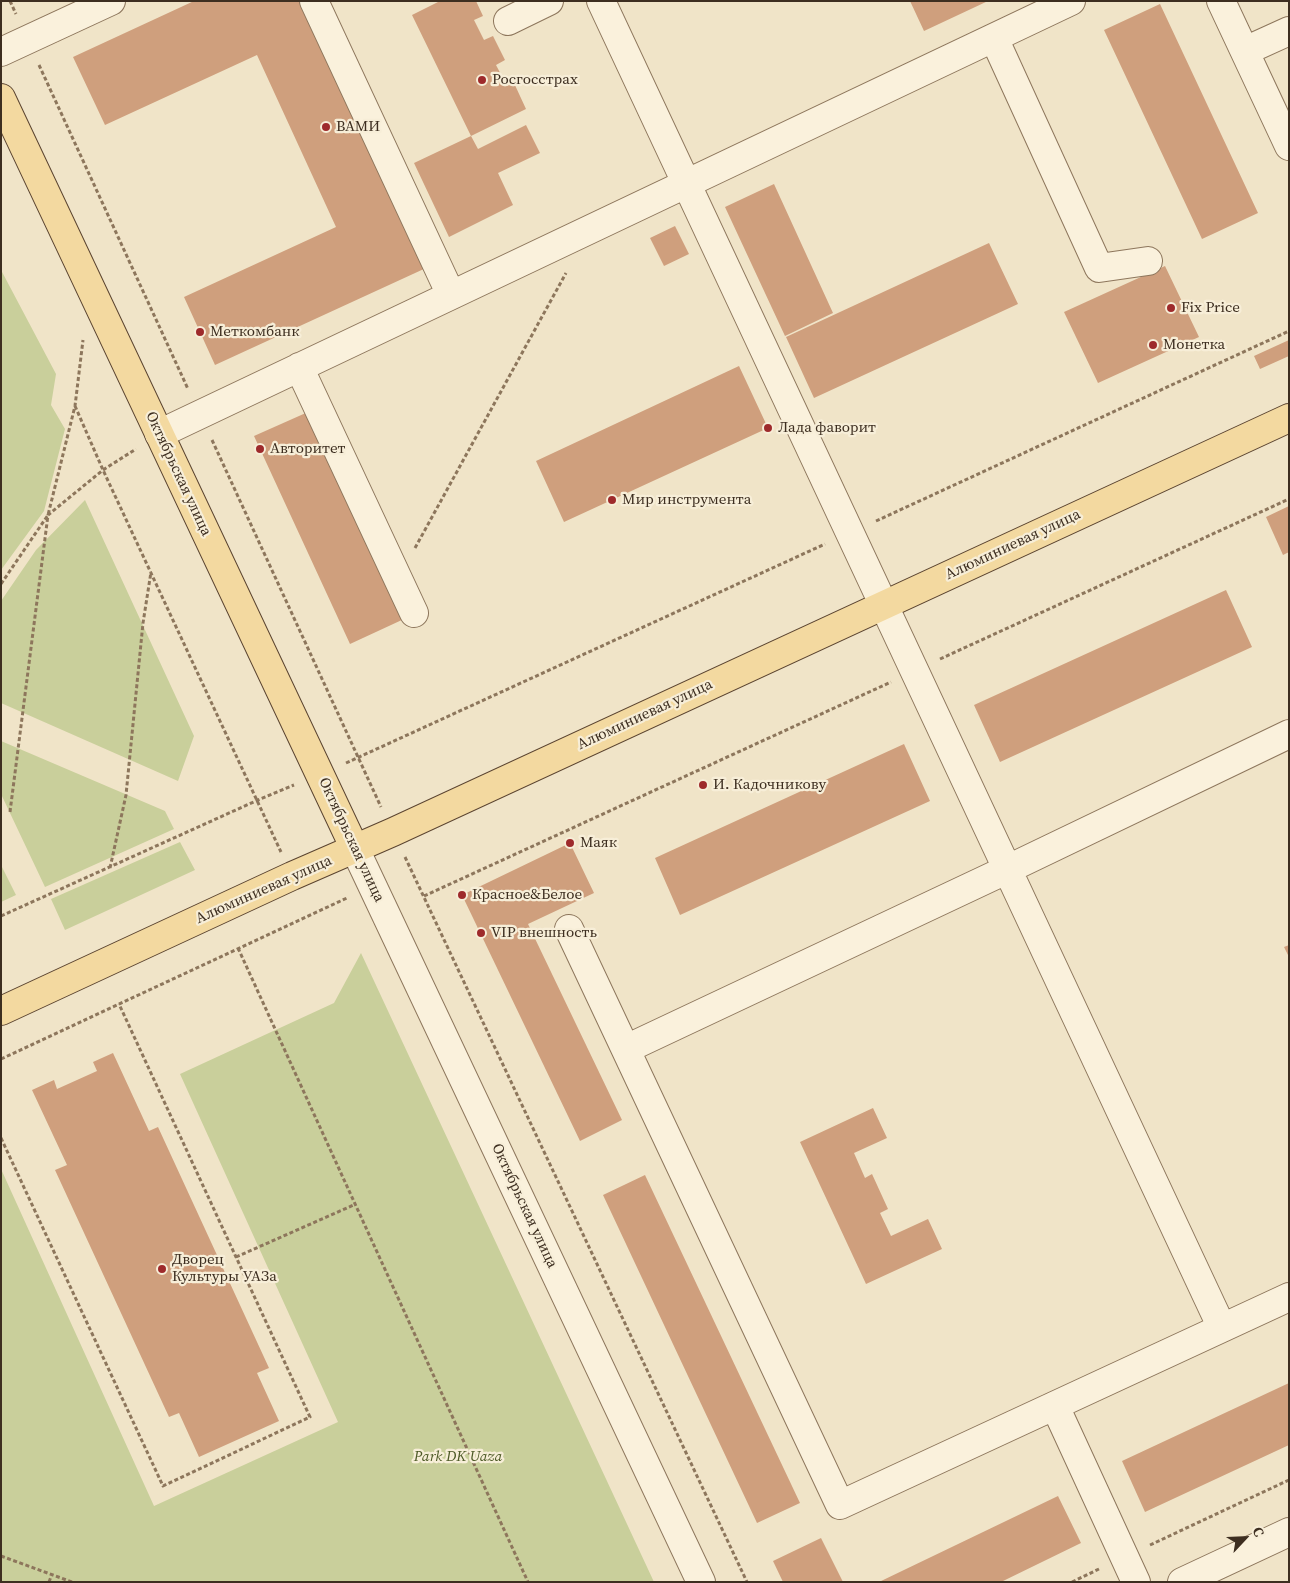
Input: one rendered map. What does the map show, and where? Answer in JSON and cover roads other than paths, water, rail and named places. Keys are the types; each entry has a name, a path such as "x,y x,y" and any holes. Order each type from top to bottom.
{"main road":[{"name":"Октябрьская улица","path":"1,98 355,850"},
{"name":"Алюминиевая улица","path":"1,1011 292,876 355,850 1289,418"}],"street":[{"path":"1,52 111,1"},
{"path":"314,1 451,295"},
{"path":"508,21 549,1"},
{"path":"601,1 1006,870 1222,1328"},
{"path":"159,434 1072,1"},
{"path":"1221,1 1289,146"},
{"path":"1245,52 1289,31"},
{"path":"994,38 1099,268 1148,261"},
{"path":"299,368 414,613"},
{"path":"626,1049 1289,734"},
{"name":"Октябрьская улица","path":"355,850 701,1582"},
{"path":"569,929 840,1505 1289,1297"},
{"path":"1055,1406 1136,1582"},
{"path":"1182,1582 1289,1532"}],"place":[{"name":"Росгосстрах","path":"482,80"},
{"name":"ВАМИ","path":"326,127"},
{"name":"Fix Price","path":"1171,308"},
{"name":"Меткомбанк","path":"200,332"},
{"name":"Монетка","path":"1153,345"},
{"name":"Лада фаворит","path":"768,428"},
{"name":"Авторитет","path":"260,449"},
{"name":"Мир инструмента","path":"612,500"},
{"name":"И. Кадочникову","path":"703,785"},
{"name":"Маяк","path":"570,843"},
{"name":"Красное&Белое","path":"462,895"},
{"name":"VIP внешность","path":"481,933"},
{"name":"Дворец Культуры УАЗа","path":"162,1269"}],"park label":[{"name":"Park DK Uaza","path":"458,1457"}]}
